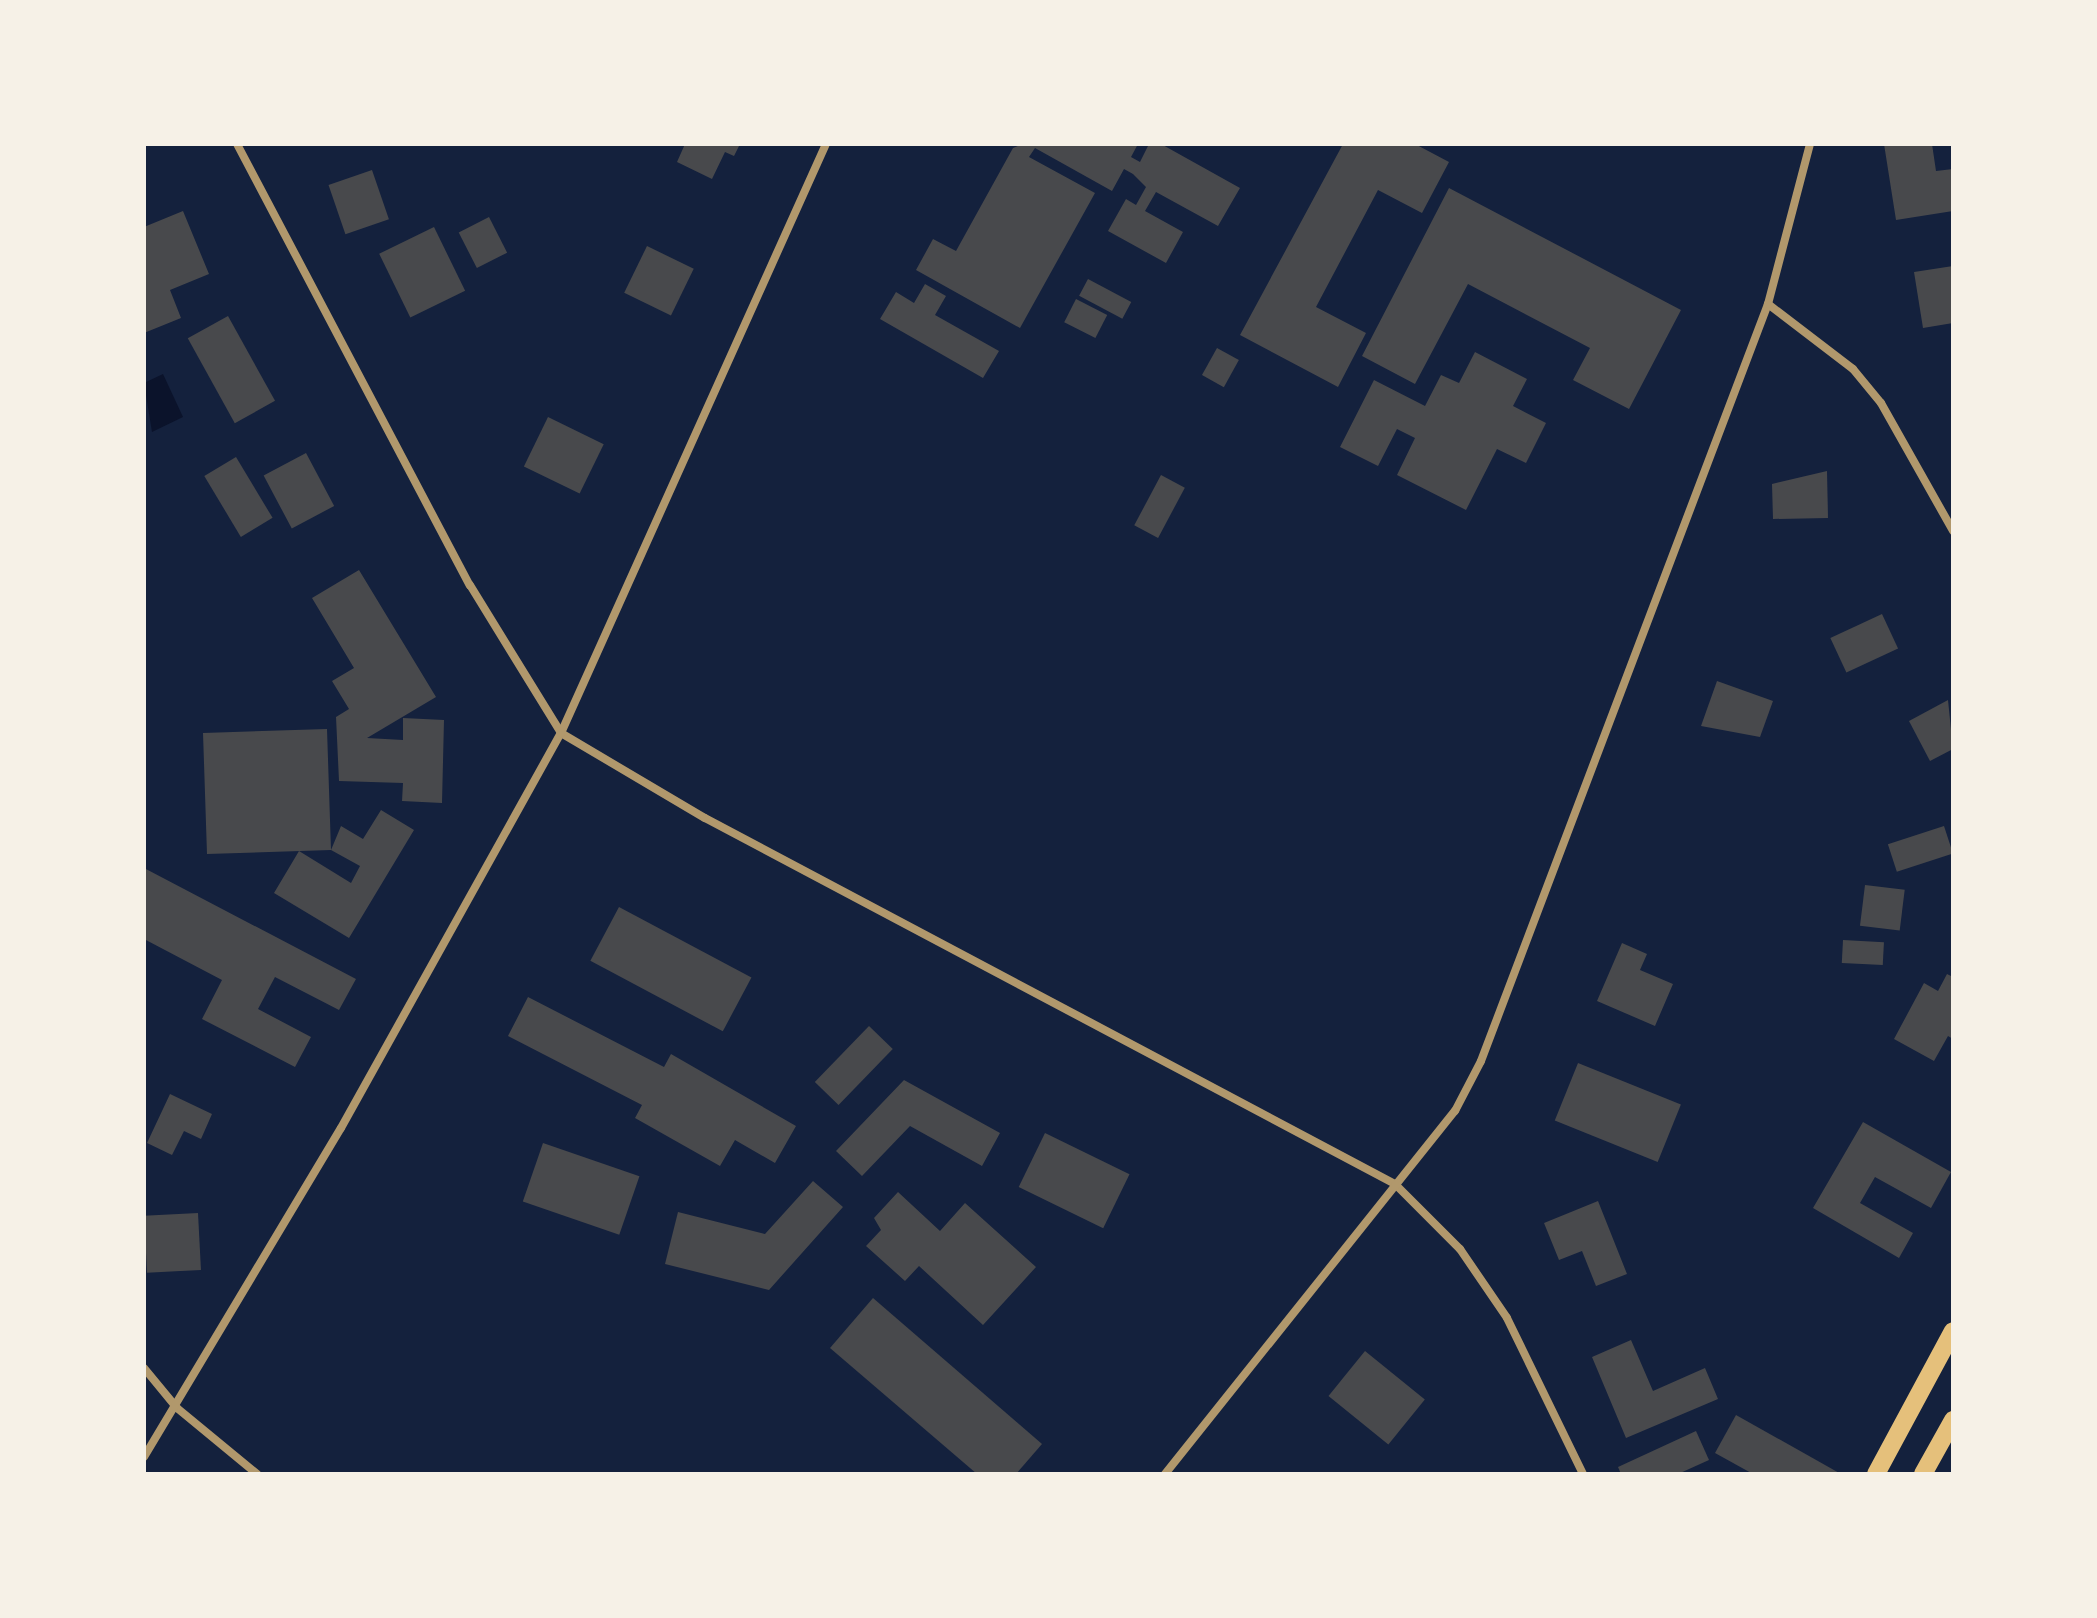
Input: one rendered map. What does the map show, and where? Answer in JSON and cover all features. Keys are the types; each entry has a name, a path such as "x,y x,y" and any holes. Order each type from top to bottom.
{"highway":[{"path":"1876,1474 1953,1331"},
{"path":"1923,1474 1953,1420"}],"street":[{"path":"237,144 463,572 561,733 705,818 1395,1184 1460,1249 1507,1318 1583,1474"},
{"path":"144,1457 177,1408 561,733 826,144"},
{"path":"1165,1474 1455,1111 1481,1061 1768,304 1810,144"},
{"path":"1768,304 1853,369 1881,403 1953,531"},
{"path":"144,1368 177,1408 257,1474"}],"water":[{"path":"163,374 183,417 152,432 144,383"}],"building":[{"path":"685,144 740,144 734,156 725,152 712,179 677,162"},
{"path":"1023,144 1138,144 1131,157 1140,162 1149,144 1161,144 1240,188 1218,226 1156,192 1145,211 1183,232 1166,263 1108,231 1126,199 1136,205 1146,187 1133,174 1124,169 1112,191 1035,148 1029,157 1095,193 1020,328 916,270 933,239 956,251 1013,148"},
{"path":"1343,144 1415,144 1449,162 1422,213 1378,190 1316,307 1366,333 1338,387 1240,335"},
{"path":"1884,144 1932,144 1936,171 1953,169 1953,211 1896,220"},
{"path":"372,170 389,219 345,234 329,185"},
{"path":"1449,188 1681,310 1629,409 1573,380 1590,348 1468,284 1415,384 1362,356"},
{"path":"183,211 209,274 170,290 181,318 144,333 144,227"},
{"path":"489,217 507,253 477,268 459,232"},
{"path":"434,227 465,291 410,318 379,254"},
{"path":"647,246 694,269 671,316 624,293"},
{"path":"1953,266 1953,323 1923,328 1914,272"},
{"path":"1088,279 1131,302 1122,319 1079,296"},
{"path":"925,284 946,296 935,315 999,351 983,378 880,319 896,292 914,303"},
{"path":"1076,299 1107,315 1095,338 1064,322"},
{"path":"228,316 275,401 235,423 188,338"},
{"path":"1217,348 1239,360 1224,387 1202,375"},
{"path":"1475,352 1527,379 1513,406 1546,423 1526,463 1497,449 1466,510 1397,475 1415,438 1397,429 1378,466 1340,447 1374,380 1425,406 1441,375 1459,383"},
{"path":"548,417 604,444 580,494 524,466"},
{"path":"306,453 334,506 292,529 264,476"},
{"path":"236,457 273,518 241,537 204,476"},
{"path":"1827,471 1828,518 1773,519 1772,484"},
{"path":"1161,475 1185,488 1158,538 1134,525"},
{"path":"359,570 436,697 367,738 403,740 403,718 444,720 442,803 402,801 403,783 339,781 336,717 349,709 332,681 354,668 312,598"},
{"path":"1882,614 1898,648 1846,673 1830,638"},
{"path":"1717,681 1773,701 1760,737 1701,726"},
{"path":"1948,700 1953,749 1930,761 1909,721"},
{"path":"327,729 331,850 207,854 203,733"},
{"path":"381,810 414,830 349,938 274,893 299,851 351,883 360,866 331,850 341,826 363,839"},
{"path":"1944,826 1953,854 1897,872 1888,844"},
{"path":"144,868 356,979 339,1010 275,977 258,1009 311,1037 295,1067 202,1019 222,980 144,939"},
{"path":"1865,885 1905,890 1900,931 1860,926"},
{"path":"619,907 751,977 723,1031 590,961"},
{"path":"1843,940 1884,942 1883,965 1842,963"},
{"path":"1622,943 1647,954 1640,970 1673,984 1655,1026 1597,1001"},
{"path":"1947,974 1953,977 1953,1039 1948,1036 1934,1061 1894,1039 1924,983 1938,991"},
{"path":"528,997 664,1067 671,1054 796,1126 775,1163 735,1140 720,1166 635,1118 642,1105 508,1036"},
{"path":"869,1026 893,1049 839,1105 815,1082"},
{"path":"1578,1063 1681,1105 1658,1162 1555,1120"},
{"path":"904,1080 1000,1133 982,1166 910,1126 862,1176 836,1151"},
{"path":"170,1094 212,1114 201,1139 184,1131 172,1155 147,1143"},
{"path":"1863,1122 1951,1172 1931,1208 1875,1177 1860,1203 1913,1233 1899,1258 1813,1208"},
{"path":"1045,1133 1129,1174 1103,1228 1019,1187"},
{"path":"543,1143 639,1176 619,1235 523,1202"},
{"path":"813,1181 843,1207 769,1290 665,1264 678,1212 765,1234"},
{"path":"898,1192 940,1231 965,1203 1036,1267 983,1325 919,1266 905,1281 866,1246 881,1230 874,1218"},
{"path":"1598,1201 1627,1274 1596,1286 1582,1251 1559,1260 1544,1223"},
{"path":"198,1213 201,1270 147,1273 144,1216"},
{"path":"873,1298 1042,1444 1016,1474 977,1474 830,1348"},
{"path":"1631,1340 1653,1391 1705,1368 1718,1399 1626,1438 1592,1357"},
{"path":"1365,1351 1425,1399 1388,1445 1328,1396"},
{"path":"1736,1415 1841,1474 1753,1474 1715,1453"},
{"path":"1696,1431 1709,1460 1678,1474 1621,1474 1618,1467"}]}
